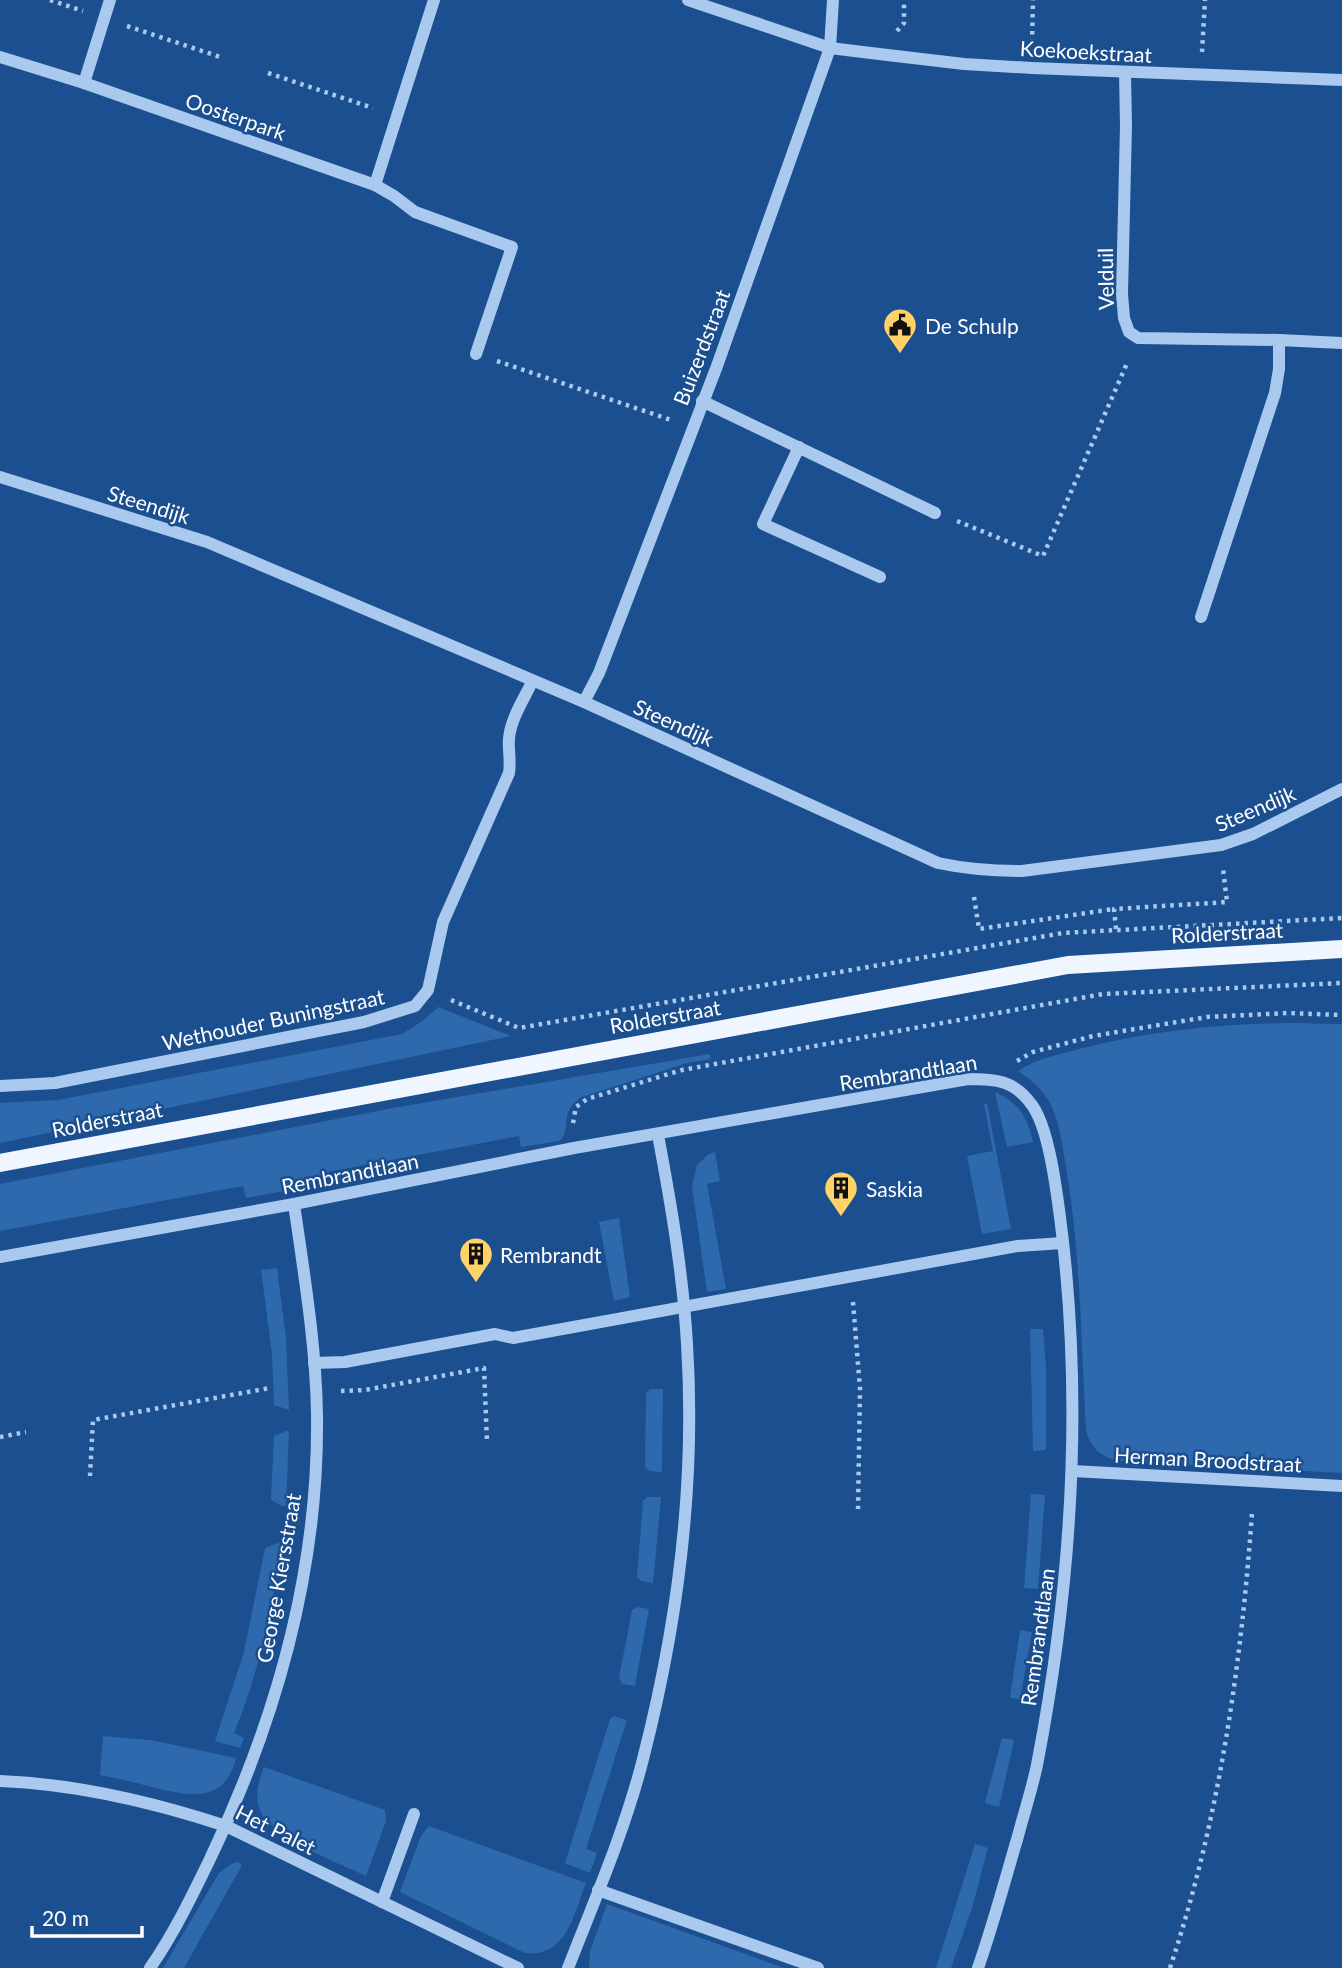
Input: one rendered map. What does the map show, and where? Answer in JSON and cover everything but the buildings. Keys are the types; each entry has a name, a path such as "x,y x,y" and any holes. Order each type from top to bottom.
{"main road":[{"name":"Rolderstraat","path":"0,1163 1068,965 1342,949"}],"street":[{"path":"84,83 110,0"},
{"path":"375,185 434,0"},
{"path":"688,0 830,48"},
{"name":"Buizerdstraat","path":"584,702 598,673 692,428 830,48 833,0"},
{"name":"Koekoekstraat","path":"830,48 964,64 1125,73 1342,80"},
{"name":"Oosterpark","path":"0,57 84,83 375,185 415,212 512,247 477,354"},
{"name":"Velduil","path":"1125,73 1122,294 1124,318 1129,332 1139,338"},
{"path":"1139,338 1342,343"},
{"path":"1201,617 1275,393 1279,369 1279,340"},
{"path":"702,401 935,513"},
{"path":"799,447 763,524 880,577"},
{"name":"Steendijk","path":"0,477 206,542 584,702 938,863 976,870 1022,871 1221,845 1253,834 1342,789"},
{"path":"428,990 443,922 509,773 509,740 512,727 532,682"},
{"name":"Wethouder Buningstraat","path":"0,1086 55,1083 364,1023 415,1006 428,990"},
{"name":"Rembrandtlaan","path":"0,1257 294,1204 575,1148 968,1079 998,1079 1017,1089 1032,1104 1041,1121 1057,1196 1070,1330 1073,1471 1064,1600 1037,1768 978,1968"},
{"path":"568,1968 642,1761 671,1641 682,1564 690,1415 684,1307 670,1200 658,1135"},
{"name":"George Kiersstraat","path":"150,1968 190,1900 226,1826 276,1694 297,1606 310,1532 317,1414 314,1363 294,1204"},
{"path":"314,1363 345,1362 495,1334 513,1338 1018,1247 1063,1243"},
{"name":"Herman Broodstraat","path":"1073,1471 1342,1486"},
{"name":"Het Palet","path":"0,1781 86,1789 181,1811 226,1826 518,1968"},
{"path":"382,1902 414,1814"},
{"path":"598,1890 818,1968"}],"path":[{"path":"50,0 220,57"},
{"path":"1032,68 1033,0"},
{"path":"1201,74 1205,0"},
{"path":"268,74 397,116"},
{"path":"935,513 1043,556 1139,338"},
{"path":"477,354 692,428"},
{"path":"974,897 979,929 1114,909 1227,902 1223,868"},
{"path":"1114,909 1116,929"},
{"path":"428,990 519,1028 1063,933 1342,918"},
{"path":"575,1148 572,1126 576,1107 587,1099 682,1070 1103,994 1342,983"},
{"path":"1014,1062 1033,1052 1093,1036 1158,1024 1207,1017 1288,1013 1342,1015"},
{"path":"850,1277 856,1315 860,1389 858,1509"},
{"path":"315,1392 365,1390 484,1368 487,1442"},
{"path":"90,1476 93,1420 270,1388"},
{"path":"0,1437 26,1432"},
{"path":"1170,1968 1206,1849 1223,1764 1238,1667 1252,1513"}],"shaded area":[{"path":"438,1007 511,1036 0,1143 0,1103 58,1100 402,1034"},
{"path":"1289,1023 1342,1024 1342,1473 1112,1459 1094,1447 1086,1431 1075,1238 1059,1130 1051,1105 1032,1082 1018,1071 1049,1057 1134,1037 1211,1027"},
{"path":"710,1054 711,1059 687,1063 582,1097 570,1108 566,1129 560,1141 521,1147 519,1136 327,1172 328,1183 246,1198 243,1186 0,1231 0,1184 393,1108"},
{"path":"995,1092 1021,1111 1033,1142 1007,1147"},
{"path":"987,1103 1011,1229 982,1234 967,1156 993,1151 984,1104"},
{"path":"715,1152 720,1181 707,1184 726,1289 707,1292 692,1186 697,1165"},
{"path":"619,1218 630,1297 614,1301 599,1222"},
{"path":"277,1268 286,1338 289,1410 274,1405 272,1354 261,1270"},
{"path":"1030,1329 1043,1329 1046,1450 1033,1451"},
{"path":"650,1389 663,1389 662,1472 649,1471 645,1467 646,1393"},
{"path":"289,1431 286,1506 282,1506 271,1500 274,1436"},
{"path":"1031,1494 1045,1495 1038,1589 1024,1588"},
{"path":"647,1497 661,1497 653,1583 641,1581 637,1577 643,1501"},
{"path":"277,1543 282,1544 269,1616 258,1664 234,1733 244,1738 240,1748 215,1741 244,1652 265,1548"},
{"path":"637,1607 649,1609 635,1686 622,1684 619,1678 632,1610"},
{"path":"1020,1630 1032,1632 1020,1699 1010,1698"},
{"path":"614,1716 627,1720 586,1849 597,1853 590,1873 565,1863 610,1719"},
{"path":"103,1736 151,1740 236,1758 222,1785 211,1791 199,1794 172,1792 100,1775"},
{"path":"1002,1738 1014,1740 999,1807 985,1803"},
{"path":"264,1767 385,1810 386,1821 366,1876 291,1840 267,1820 257,1799"},
{"path":"429,1826 586,1883 572,1920 560,1941 539,1953 525,1953 400,1892 421,1836"},
{"path":"975,1844 988,1848 972,1908 951,1968 936,1968"},
{"path":"238,1862 242,1865 184,1968 163,1968 219,1873"},
{"path":"607,1904 784,1968 589,1968 590,1951"}],"place":[{"name":"De Schulp","path":"900,355"},
{"name":"Saskia","path":"841,1218"},
{"name":"Rembrandt","path":"476,1284"}]}
